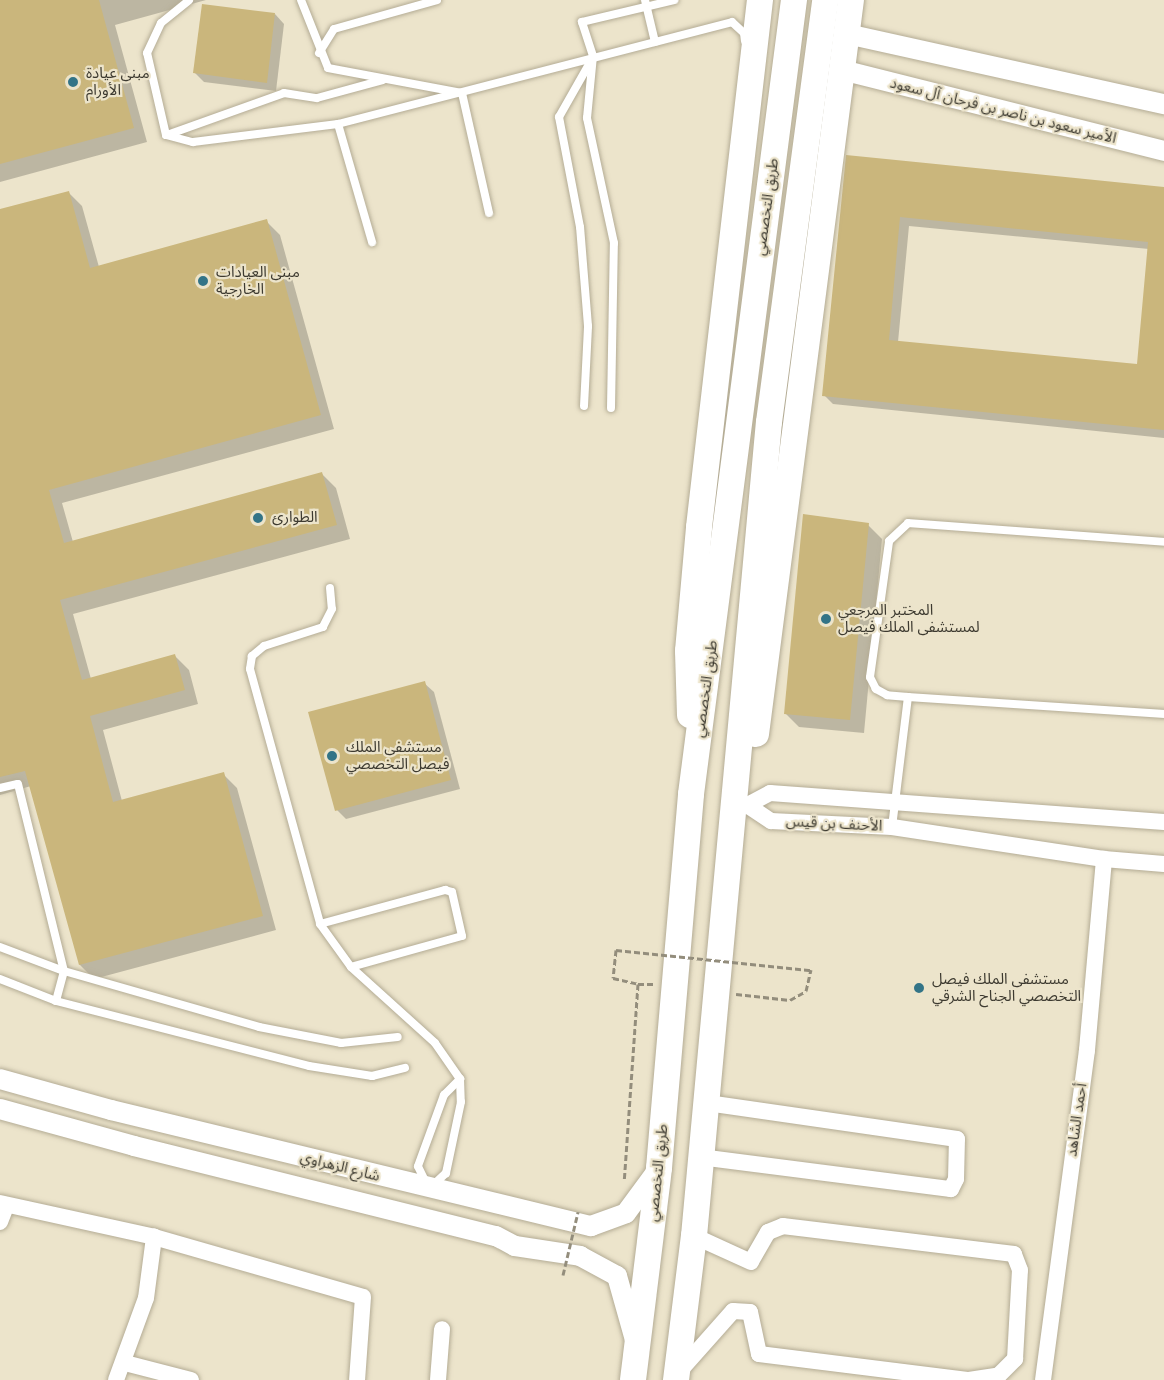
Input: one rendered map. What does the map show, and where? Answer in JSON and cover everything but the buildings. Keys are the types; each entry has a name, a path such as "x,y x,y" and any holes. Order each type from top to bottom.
{"main road":[{"path":"691,794 688,651 760,0"},
{"name":"طريق التخصصي","path":"633,1380 659,1168 691,794 794,0"},
{"name":"طريق التخصصي","path":"676,1378 694,1236 724,920 734,781 769,422 825,0"},
{"path":"724,920 747,805 851,0"}],"street":[{"path":"847,34 1164,104"},
{"name":"الأمير سعود بن ناصر بن فرحان آل سعود","path":"842,70 1164,151"},
{"name":"الأحنف بن قيس","path":"1164,822 897,800 770,793 747,805 771,821 891,827 1104,860 1164,864"},
{"name":"أحمد الشاهد","path":"1043,1380 1087,1050 1104,860"},
{"name":"شارع الزهراوي","path":"0,1079 429,1189 591,1226 612,1221 626,1213 659,1168"},
{"path":"700,1157 951,1189 956,1179 957,1139 706,1103"},
{"path":"0,1109 134,1146 496,1236 515,1246 580,1256 617,1276 637,1348"},
{"path":"0,1222 3,1204 154,1237 363,1297 357,1380"},
{"path":"496,1236 503,1206"},
{"path":"676,1378 733,1311 750,1312 759,1354 969,1380 999,1375 1015,1359 1020,1270 1014,1254 783,1226 768,1232 751,1262 694,1236"},
{"path":"116,1380 125,1363 146,1298 154,1237"},
{"path":"438,1380 442,1329"},
{"path":"125,1363 191,1380"}],"lane":[{"path":"166,135 147,53 161,24 189,0"},
{"path":"301,0 319,53 328,68 462,93"},
{"path":"319,53 334,29 437,0"},
{"path":"611,408 614,243 588,118 593,56 582,22 646,3 674,0"},
{"path":"646,3 655,42"},
{"path":"166,135 193,142 338,124 462,93 593,56 732,22 744,33 750,78"},
{"path":"584,406 588,326 581,237 559,117 593,56"},
{"path":"166,135 284,93 316,99 386,79"},
{"path":"462,93 489,213"},
{"path":"338,124 372,242"},
{"path":"1164,542 908,523 889,541 870,677 876,689 886,695 1164,714"},
{"path":"330,588 332,609 323,627 264,646 252,656 250,669 320,924 351,967 435,1043 460,1078 461,1102 446,1173 429,1189 418,1166 444,1095 460,1078"},
{"path":"891,827 897,800 908,697"},
{"path":"0,788 18,784 64,971 56,1001"},
{"path":"320,924 445,890 452,892 462,936 351,967"},
{"path":"0,947 64,971 258,1027 341,1042 398,1037"},
{"path":"0,979 56,1001 309,1066 372,1076 405,1068"}],"path":[{"path":"623,1190 638,984 613,978 616,950 811,970 806,991 790,1000 717,992"},
{"path":"563,1275 578,1212 590,1209"}],"place":[{"name":"مبنى عيادة الأورام","path":"73,82"},
{"name":"مبنى العيادات الخارجية","path":"203,281"},
{"name":"الطوارئ","path":"258,518"},
{"name":"المختبر المرجعي لمستشفى الملك فيصل","path":"826,619"},
{"name":"مستشفى الملك فيصل التخصصي","path":"332,756"},
{"name":"مستشفى الملك فيصل التخصصي الجناح الشرقي","path":"919,988"}]}
